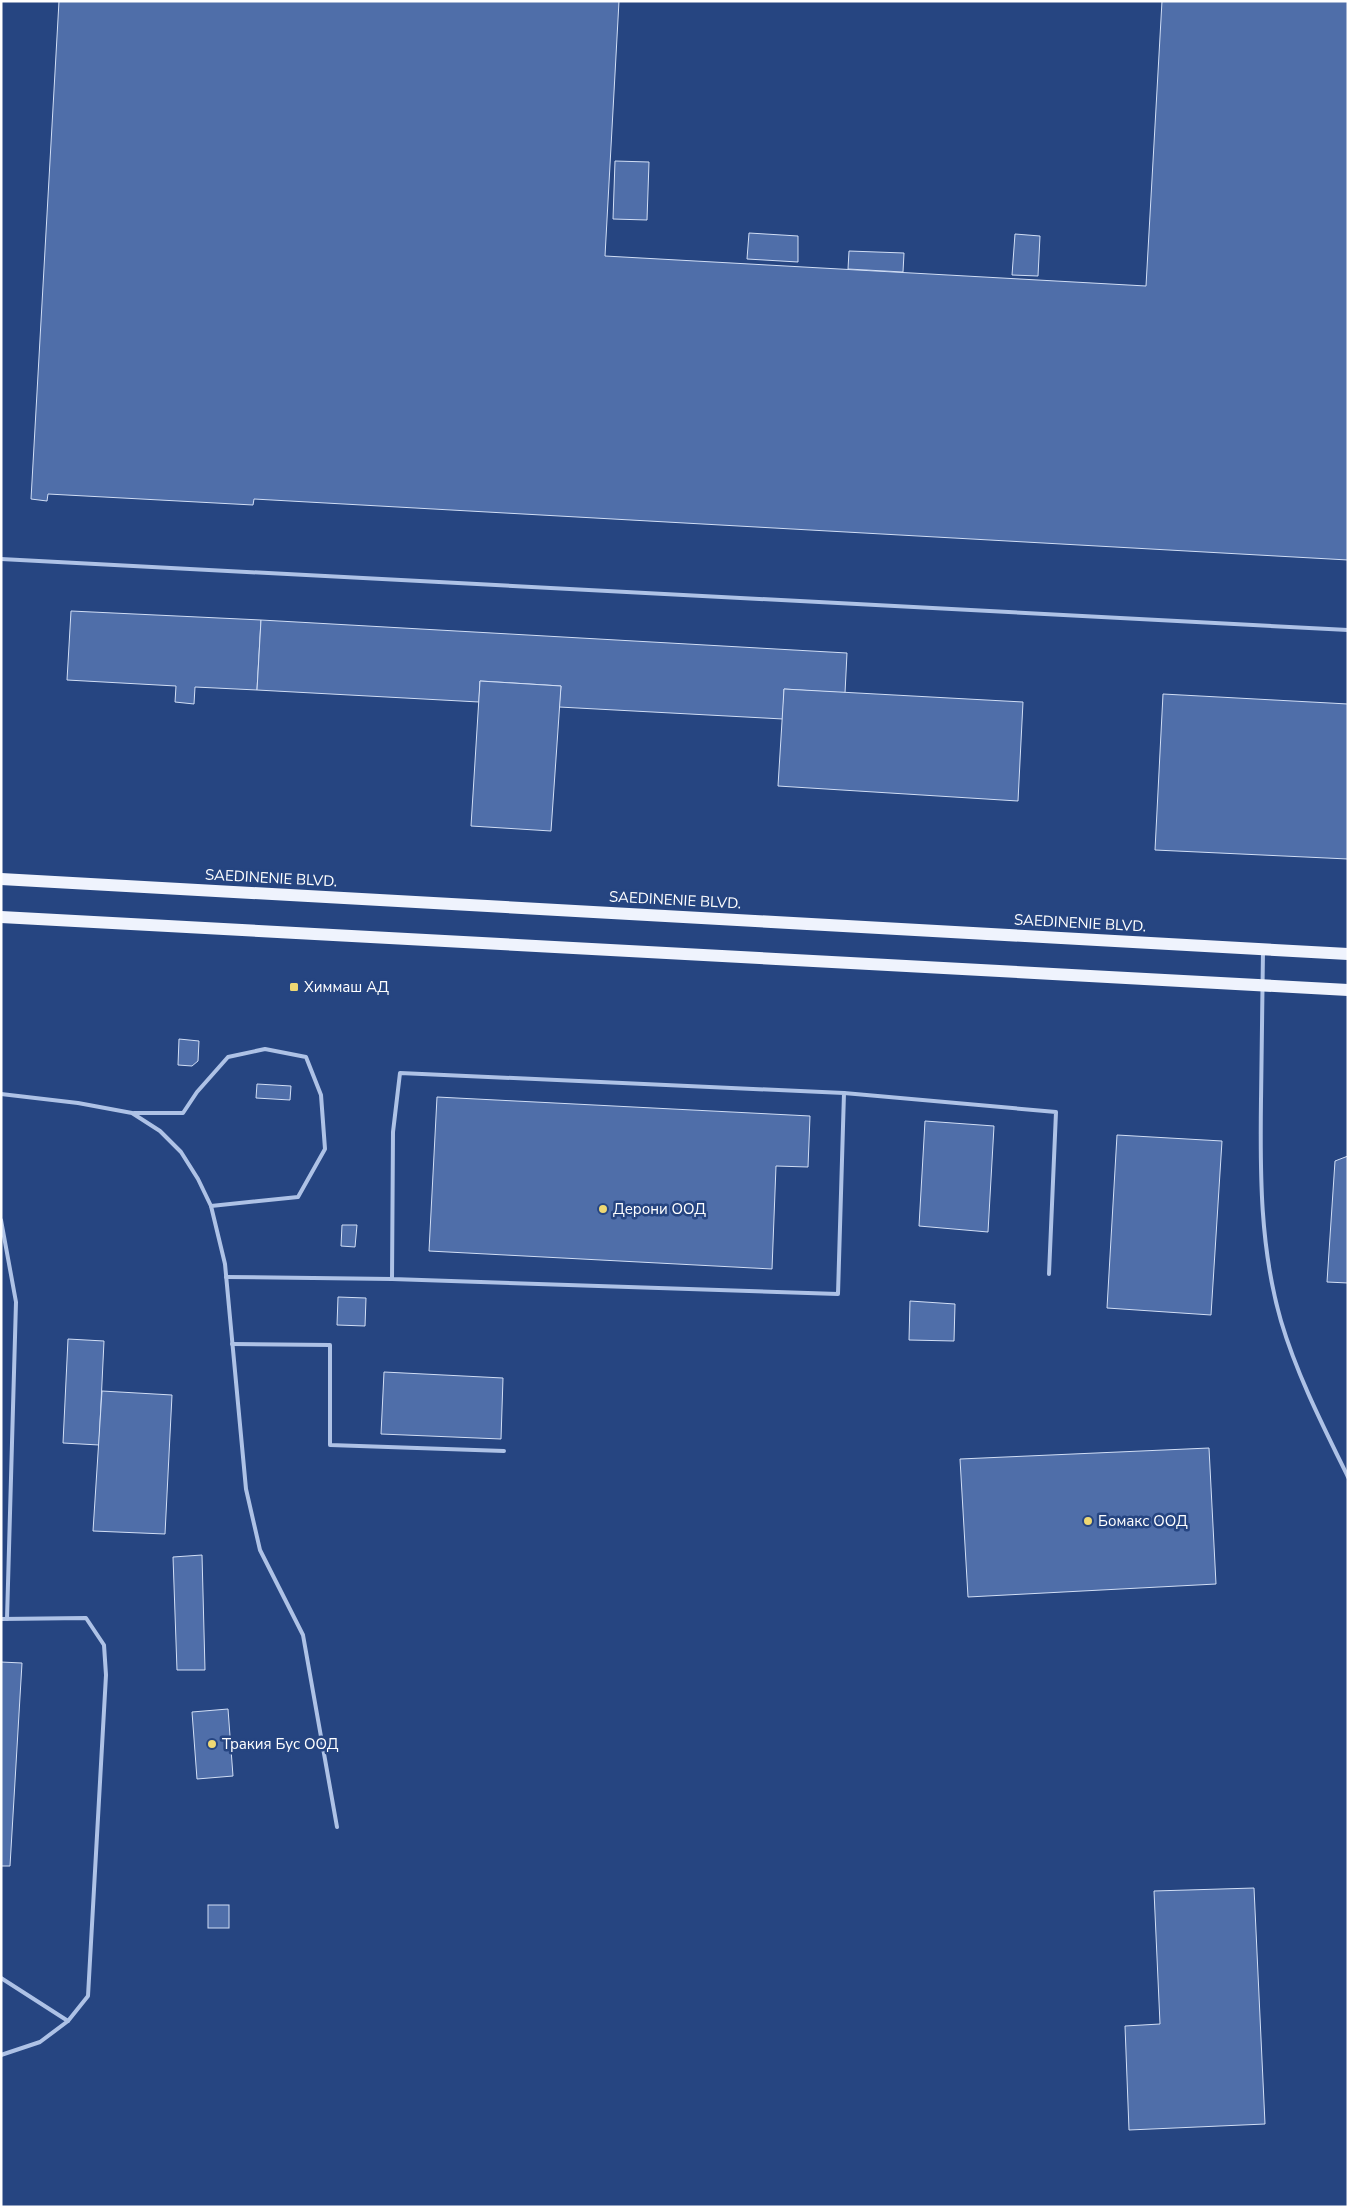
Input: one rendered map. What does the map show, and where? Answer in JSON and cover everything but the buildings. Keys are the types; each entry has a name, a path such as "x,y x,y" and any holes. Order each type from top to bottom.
{"main road":[{"name":"SAEDINENIE BLVD.","path":"1,879 1348,954"},
{"path":"1,916 1348,990"}],"lane":[{"path":"1,559 1348,630"},
{"path":"1263,949 1260,1179 1265,1245 1280,1319 1289,1346 1308,1396 1348,1477"},
{"path":"1,1094 78,1103 132,1113 183,1113 197,1092 228,1057 265,1049 306,1057 321,1095 325,1149 298,1197 211,1206"},
{"path":"392,1279 393,1132 400,1073 844,1093 1056,1112 1049,1274"},
{"path":"226,1277 392,1279 838,1294 844,1093"},
{"path":"132,1113 160,1131 181,1152 198,1179 211,1206 226,1277 246,1489 260,1550 303,1635 337,1828"},
{"path":"1,1220 16,1302 7,1619"},
{"path":"232,1344 330,1345 330,1445 504,1451"},
{"path":"1,1619 86,1618 104,1645 106,1675 88,1996 68,2021 40,2042 1,2055"},
{"path":"1,1978 68,2021"}],"place":[{"name":"Химмаш АД","path":"294,987"},
{"name":"Дерони ООД","path":"603,1209"},
{"name":"Бомакс ООД","path":"1088,1521"},
{"name":"Тракия Бус ООД","path":"212,1744"}]}
